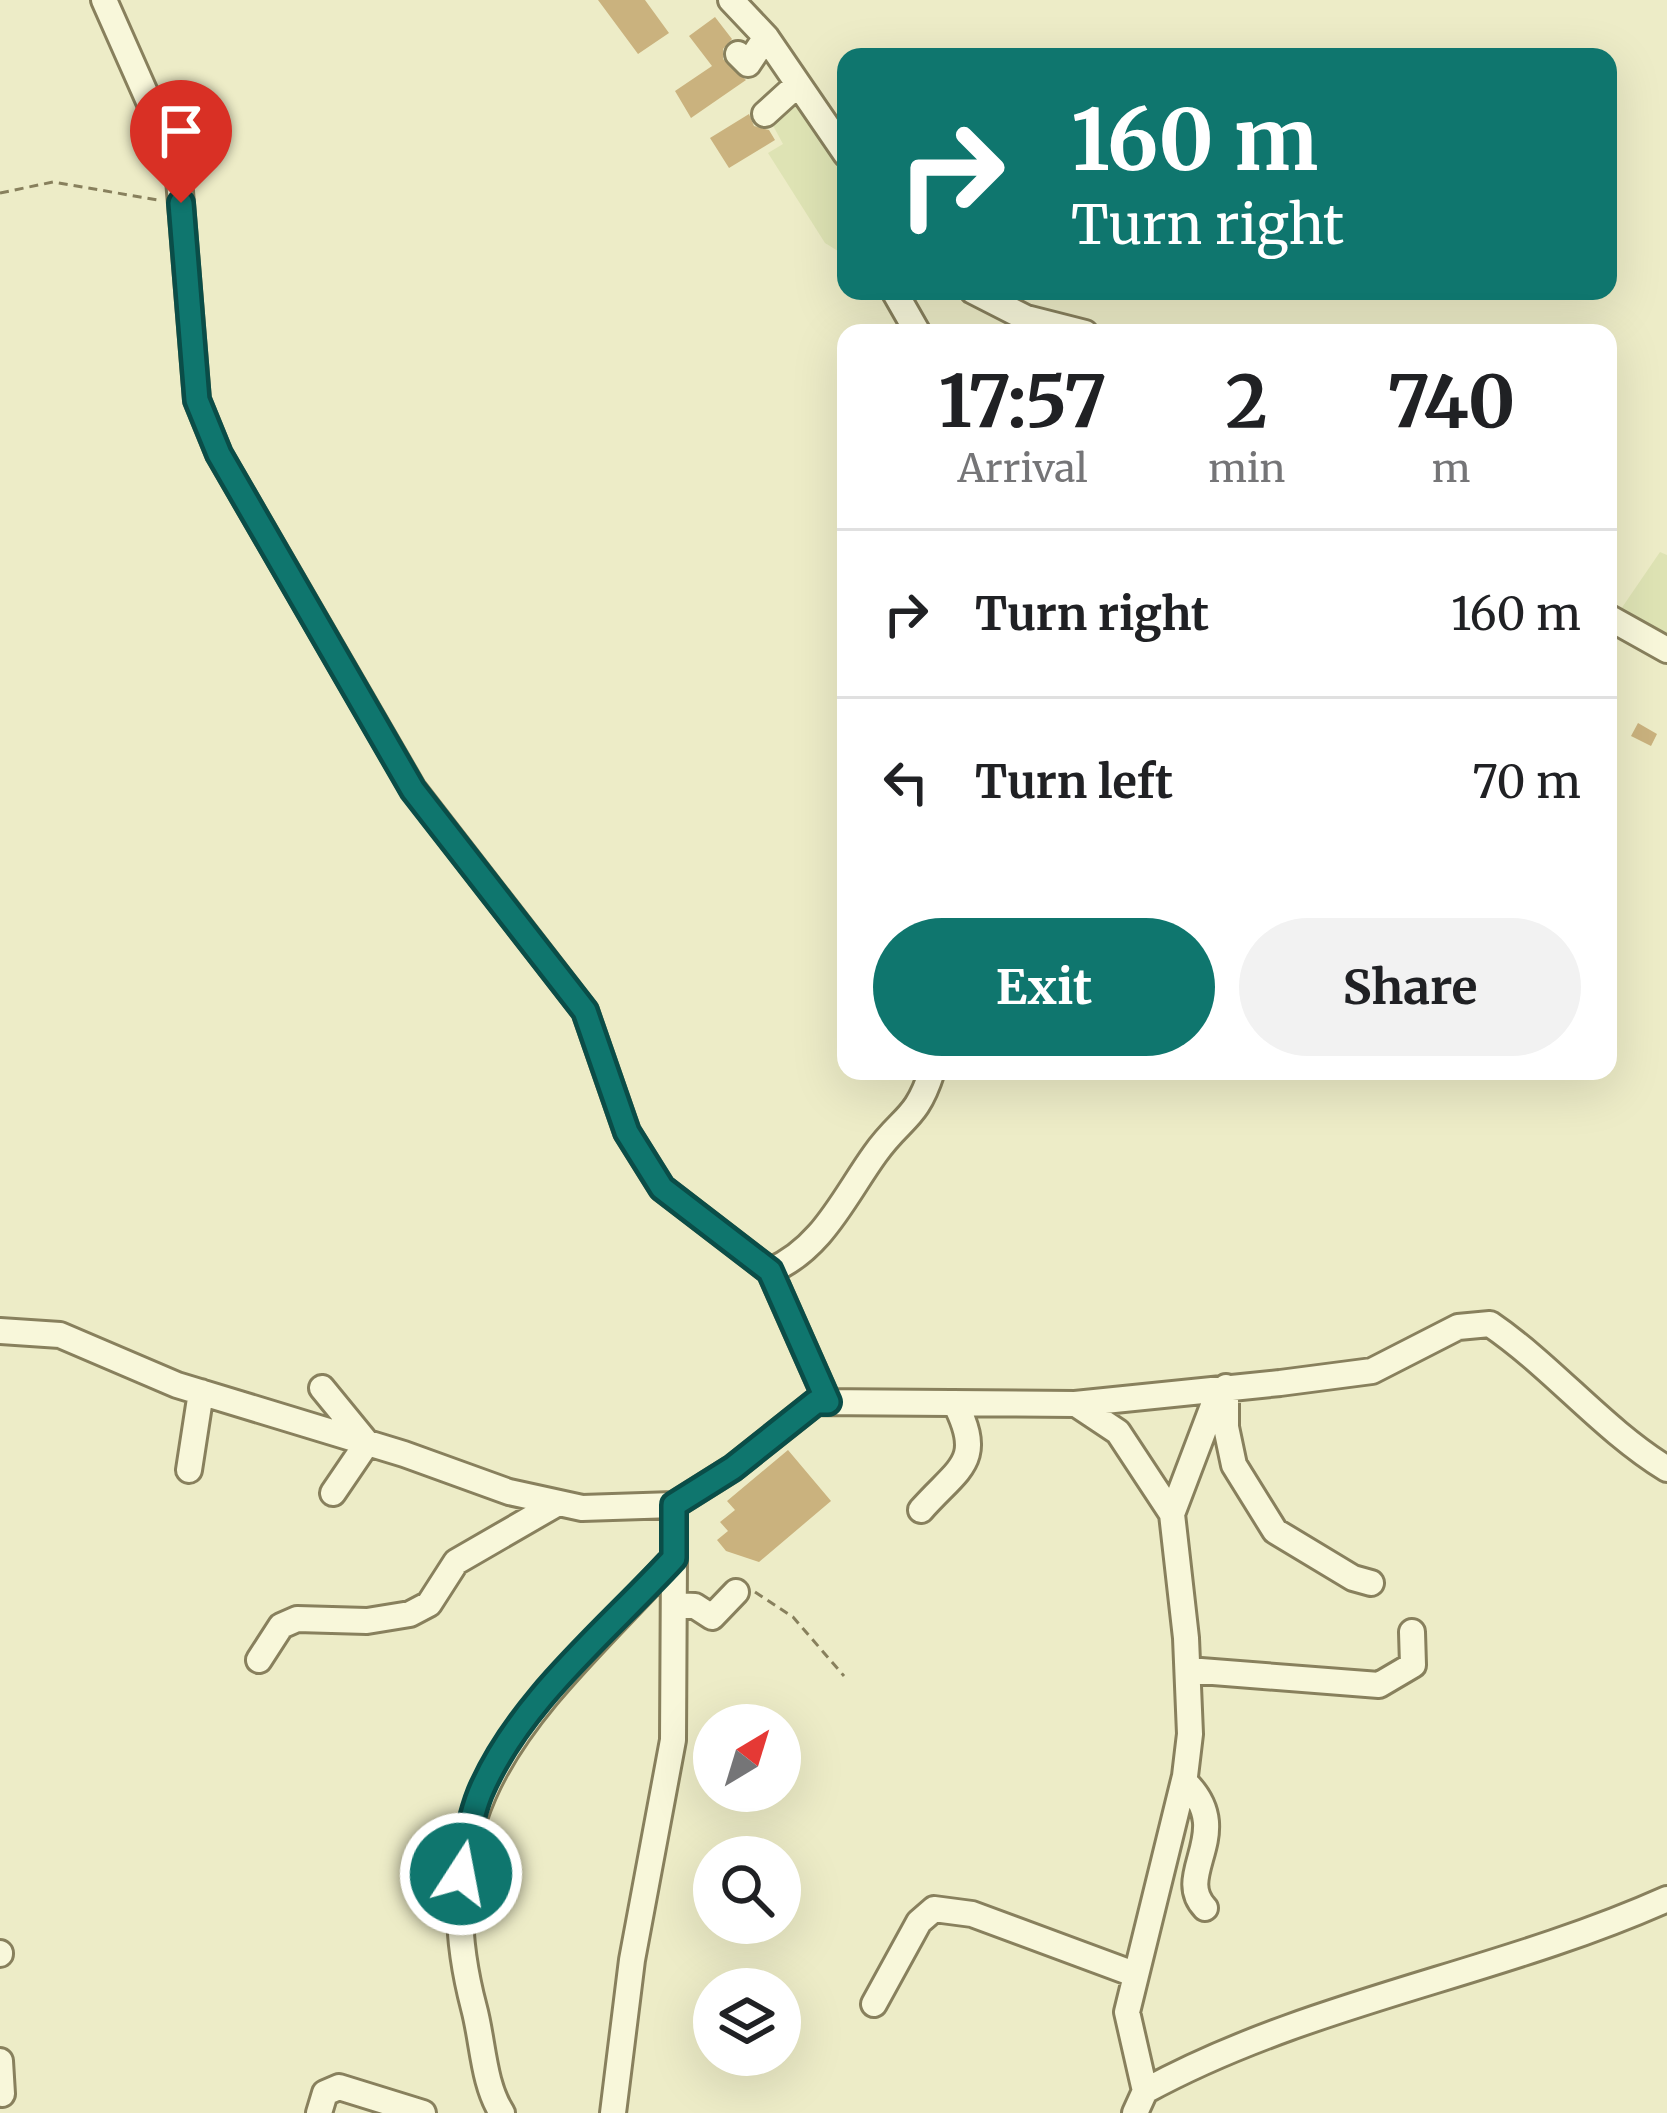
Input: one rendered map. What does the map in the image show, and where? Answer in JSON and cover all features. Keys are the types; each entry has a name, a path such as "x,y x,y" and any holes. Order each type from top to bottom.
{"street":[{"path":"104,0 178,167 197,400 219,454 413,790 585,1011 627,1132 662,1188 770,1271 828,1402"},
{"path":"731,0 766,37 837,141"},
{"path":"738,54 748,64 766,37"},
{"path":"765,114 798,84"},
{"path":"983,300 1006,324"},
{"path":"991,300 1050,324"},
{"path":"1617,622 1667,650"},
{"path":"770,1271 806,1250 876,1152 919,1110 929,1080"},
{"path":"0,1331 60,1335 201,1392 368,1442 416,1445 509,1492 582,1508 674,1505 733,1468 816,1402 1076,1403 1372,1371 1458,1327 1490,1324 1526,1348 1639,1452 1667,1469"},
{"path":"322,1388 368,1442"},
{"path":"1223,1388 1172,1514 1190,1734 1184,1781 1127,2012 1134,2107 1220,2051 1596,1931 1667,1899"},
{"path":"1223,1388 1234,1465 1275,1532 1353,1578 1371,1583"},
{"path":"190,1470 201,1392"},
{"path":"921,1510 968,1457 972,1437 955,1403"},
{"path":"1076,1403 1118,1432 1172,1514"},
{"path":"333,1493 368,1442"},
{"path":"259,1660 281,1626 297,1618 367,1621 410,1614 429,1604 456,1562 558,1503"},
{"path":"613,2113 619,2096 632,1960 674,1740 674,1505"},
{"path":"502,2113 490,2089 458,1949 459,1892 471,1820 497,1761 533,1709 674,1558"},
{"path":"674,1605 695,1606 712,1617 736,1592"},
{"path":"1187,1670 1378,1685 1412,1665 1412,1632"},
{"path":"1184,1781 1203,1799 1208,1827 1195,1882 1205,1908"},
{"path":"874,2004 919,1922 934,1909 972,1914 1134,1974"},
{"path":"0,2061 2,2094"},
{"path":"319,2113 325,2093 339,2087 366,2091 423,2113"}],"path":[{"path":"0,194 53,182 181,203"},
{"path":"736,1592 753,1590 793,1617 844,1676"}],"green space":[{"path":"796,100 837,158 837,250 825,243 768,153 783,144 770,120"},
{"path":"1660,552 1667,555 1667,635 1621,609"}],"building":[{"path":"598,0 645,0 669,33 638,54"},
{"path":"715,17 732,39 723,49 723,59 746,80 691,118 675,91 712,66 689,36"},
{"path":"749,114 754,126 769,130 775,140 729,168 710,138"},
{"path":"1638,723 1657,734 1651,746 1631,736"},
{"path":"788,1450 831,1501 759,1562 726,1551 717,1540 728,1531 720,1522 735,1510 727,1501"}],"route":[{"path":"181,203 197,400 219,454 413,790 585,1011 627,1132 662,1188 770,1271 828,1402 816,1402 733,1468 674,1505 674,1558 533,1709 497,1761 471,1820 461,1874"}]}
